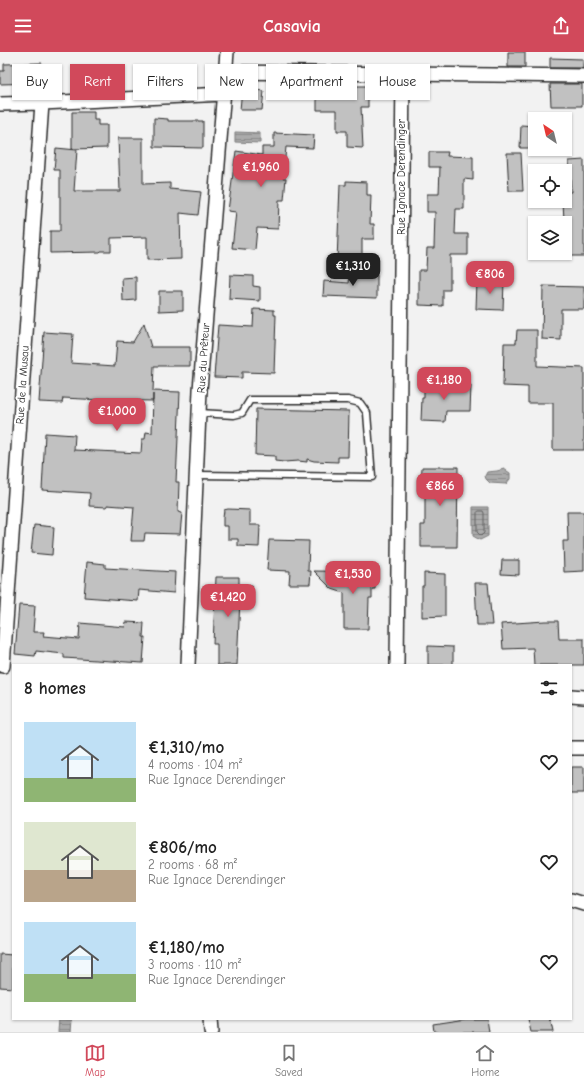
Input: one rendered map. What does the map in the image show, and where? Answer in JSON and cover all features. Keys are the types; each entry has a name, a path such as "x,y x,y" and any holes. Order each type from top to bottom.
{"street":[{"name":"Rue du Prêteur","path":"226,64 227,52"},
{"path":"258,72 365,73"},
{"path":"430,73 584,76"},
{"path":"0,104 205,95"},
{"name":"Rue du Prêteur","path":"188,664 199,414 224,100"},
{"name":"Rue Ignace Derendinger","path":"397,664 403,100"},
{"name":"Rue de la Musau","path":"5,667 42,103"},
{"path":"572,696 584,697"},
{"path":"572,748 584,748"},
{"path":"572,900 584,904"},
{"path":"210,1020 211,1032"}],"lane":[{"path":"196,475 372,478 367,413 360,403 348,400 250,400 242,413 234,415 199,414"}],"water":[{"path":"235,132 260,133 260,143 235,142"},
{"path":"504,469 510,473 510,479 506,484 490,483 486,479 485,476 487,472"},
{"path":"473,507 488,507 488,536 480,540 473,536"},
{"path":"59,1020 72,1020 71,1032 58,1032"}],"building":[{"path":"508,52 525,52 525,67 508,67"},
{"path":"550,58 583,59 583,68 550,68"},
{"path":"42,63 12,64 12,84 0,84 0,71 4,71 4,64"},
{"path":"550,84 582,84 582,106 551,106"},
{"path":"357,86 365,86 365,100 368,100 368,107 361,107 363,148 347,147 347,131 337,131 337,110 317,110 317,100 357,100"},
{"path":"258,90 264,91 262,110 240,110 241,100 258,100"},
{"path":"72,112 94,112 94,120 98,120 98,125 107,125 107,148 72,149"},
{"path":"154,118 168,119 168,121 203,121 203,148 154,147"},
{"path":"521,125 528,126 528,148 520,148"},
{"path":"274,133 314,135 313,148 286,147 283,178 286,178 284,200 279,200 278,229 257,228 255,250 232,248 236,212 228,211 236,151 262,155 262,147 274,147"},
{"path":"118,138 143,138 143,184 170,183 170,189 201,192 198,215 180,213 181,259 147,260 147,237 111,238 111,251 50,253 50,231 60,231 60,170 54,170 56,148 77,150 74,191 120,191"},
{"path":"429,152 448,152 447,156 473,157 473,180 464,179 464,209 456,209 455,234 468,234 468,255 450,255 450,290 443,290 443,306 419,305 419,270 426,270 427,248 434,248 435,212 427,212 427,194 439,194 440,167 429,167"},
{"path":"507,153 521,153 523,191 509,191"},
{"path":"584,160 584,256 572,256 572,216 564,216 563,208 572,208 572,164 569,164 569,161"},
{"path":"346,181 367,182 367,195 371,195 370,224 374,224 374,239 362,239 362,264 337,261 340,185 346,185"},
{"path":"230,275 253,276 253,286 260,287 260,301 229,299"},
{"path":"350,275 377,275 377,298 323,296 324,281 349,283"},
{"path":"136,277 136,300 123,301 122,278"},
{"path":"477,280 504,281 503,310 476,309"},
{"path":"543,286 584,287 584,309 561,309 561,340 542,339"},
{"path":"159,291 183,291 183,310 159,311"},
{"path":"254,309 274,310 274,315 276,315 274,373 242,372 242,378 214,377 218,325 253,327"},
{"path":"144,323 151,347 190,347 190,366 154,366 153,391 180,392 176,482 179,482 178,512 182,513 180,534 145,533 144,541 131,541 134,507 107,505 107,507 89,506 90,493 42,490 45,433 75,435 74,450 141,453 142,439 145,439 146,432 152,433 153,401 63,398 62,403 39,402 44,332 73,334 71,363 115,366 117,341 133,342"},
{"path":"517,330 537,330 537,366 584,368 584,450 553,450 553,403 528,403 528,387 503,386 504,343 516,343"},
{"path":"424,385 471,386 470,411 446,411 445,422 421,421"},
{"path":"256,409 349,411 348,457 338,457 338,462 314,461 307,459 307,462 284,462 275,461 275,456 255,455"},
{"path":"422,467 458,467 457,547 421,547 421,525 425,525 425,487 421,487"},
{"path":"224,510 250,510 250,525 260,525 259,547 238,546 238,539 228,539 228,526 223,526 223,518"},
{"path":"567,512 584,512 584,571 564,572 563,541 568,541"},
{"path":"34,525 54,527 52,555 31,553"},
{"path":"269,540 309,541 308,571 311,571 310,584 289,584 290,571 267,570"},
{"path":"502,560 519,560 519,575 501,574"},
{"path":"87,562 105,564 105,568 175,572 174,593 139,590 138,601 84,597"},
{"path":"314,571 375,572 375,589 372,589 372,598 369,598 368,629 344,629 344,593 332,589"},
{"path":"424,573 445,574 445,616 422,617 422,586 424,586"},
{"path":"216,577 239,577 239,585 252,586 251,599 240,599 237,664 217,664 217,644 213,644"},
{"path":"475,583 488,583 492,625 477,625"},
{"path":"19,605 35,606 33,632 44,632 43,636 79,639 80,623 125,627 126,622 144,623 143,637 145,637 143,663 64,658 64,654 36,651 35,656 15,654"},
{"path":"558,621 559,639 584,639 584,665 534,664 533,648 503,649 501,624"},
{"path":"428,646 453,647 453,664 428,664"},
{"path":"572,767 584,767 584,793 572,793"},
{"path":"0,954 12,955 12,988 0,987"},
{"path":"460,1020 487,1020 489,1032 434,1032 433,1024"},
{"path":"528,1020 550,1020 553,1032 531,1032"}]}
